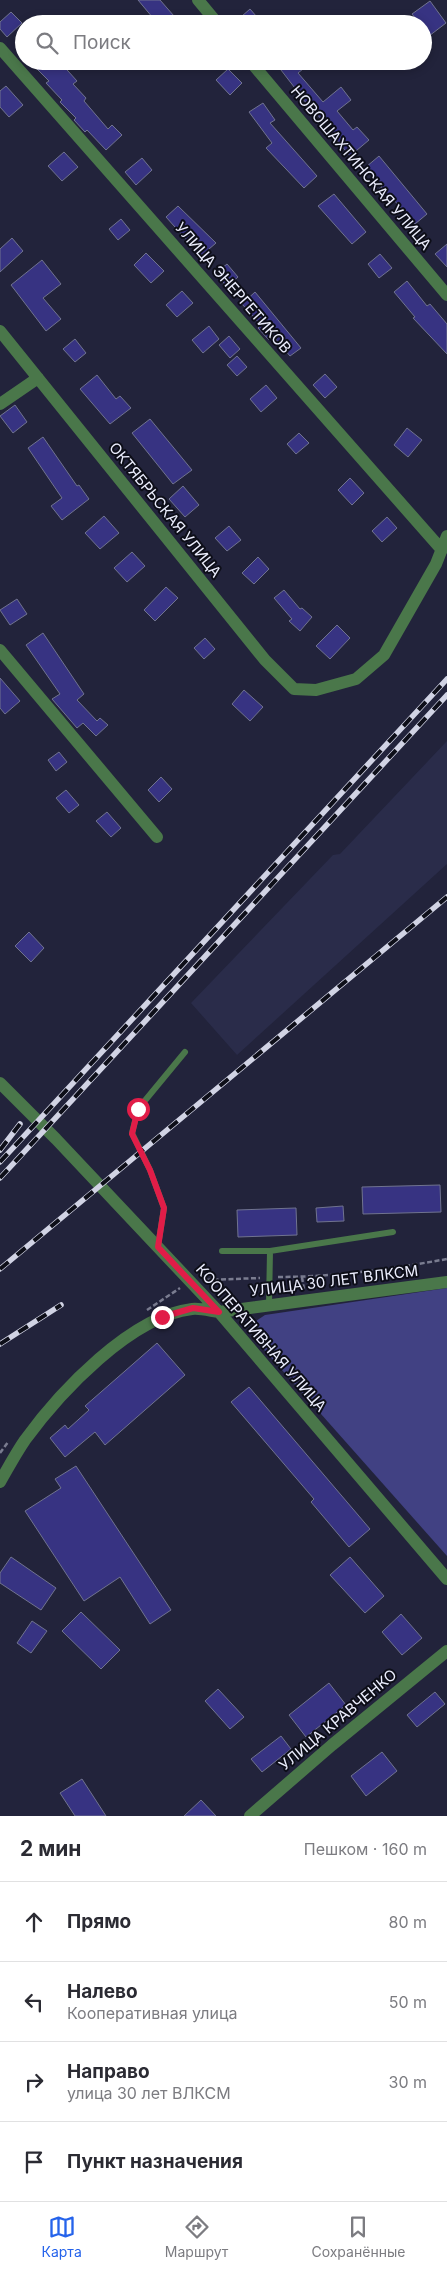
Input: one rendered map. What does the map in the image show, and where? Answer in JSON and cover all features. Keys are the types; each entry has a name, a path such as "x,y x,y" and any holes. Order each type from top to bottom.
{"street":[{"path":"198,0 210,15"},
{"name":"УЛИЦА ЭНЕРГЕТИКОВ","path":"0,48 15,65"},
{"name":"УЛИЦА ЭНЕРГЕТИКОВ","path":"19,70 442,550"},
{"name":"НОВОШАХТИНСКАЯ УЛИЦА","path":"258,70 447,295"},
{"name":"ОКТЯБРЬСКАЯ УЛИЦА","path":"0,331 265,660 294,689 316,690 356,679 384,655 436,564 442,550"},
{"path":"0,404 38,378"},
{"path":"442,550 447,536"},
{"path":"0,650 157,838"},
{"name":"КООПЕРАТИВНАЯ УЛИЦА","path":"0,1083 56,1139 219,1312 447,1579"},
{"name":"УЛИЦА 30 ЛЕТ ВЛКСМ","path":"0,1482 24,1441 62,1394 129,1335 162,1317 193,1308 219,1312 447,1282"},
{"name":"УЛИЦА КРАВЧЕНКО","path":"250,1816 447,1650"}],"lane":[{"path":"158,1247 164,1208 150,1170 132,1134 138,1109 185,1052"},
{"path":"222,1251 270,1251 393,1232"},
{"path":"269,1305 270,1251"}],"shaded area":[{"path":"447,741 447,864 237,1055 191,1003 333,855 340,854"},
{"path":"447,1288 447,1556 258,1343 254,1333 256,1321 265,1315"}],"building":[{"path":"138,0 160,0 173,15 150,15"},
{"path":"430,1 446,23 432,34 432,15 412,14"},
{"path":"250,9 255,15 243,15"},
{"path":"11,12 15,16 15,30 7,37 0,29 0,22"},
{"path":"38,70 67,70 77,81 73,84 86,98 84,101 108,129 112,125 122,135 106,150 87,130 85,132 74,120 76,118 60,102 62,100 46,83 49,81"},
{"path":"229,70 242,83 230,95 216,80"},
{"path":"281,70 302,70 298,73 323,102 341,87 351,100 337,111 353,130 357,127 369,140 350,156 335,138 333,140 322,127 326,124"},
{"path":"6,86 23,105 9,117 0,107 0,91"},
{"path":"263,103 275,120 270,123 317,176 304,188 266,148 272,143 249,112"},
{"path":"64,152 78,167 62,181 48,166"},
{"path":"379,156 427,214 415,224 393,199 389,203 378,190 382,187 366,167"},
{"path":"142,158 152,170 136,185 125,172"},
{"path":"334,194 366,232 352,244 318,206"},
{"path":"178,206 216,243 201,256 166,217"},
{"path":"121,219 130,230 118,240 109,229"},
{"path":"12,238 23,251 0,272 0,249"},
{"path":"447,244 447,267 435,254"},
{"path":"146,253 164,271 151,283 134,265"},
{"path":"380,254 392,268 379,278 368,264"},
{"path":"42,260 61,284 43,298 61,319 46,331 11,285"},
{"path":"227,264 238,277 227,287 216,273"},
{"path":"407,281 427,306 430,304 447,324 447,354 413,318 415,317 394,292"},
{"path":"182,291 193,303 177,317 166,305"},
{"path":"255,292 301,348 290,356 273,336 269,340 258,328 261,325 242,304"},
{"path":"209,326 219,339 203,353 192,340"},
{"path":"229,336 240,349 230,358 219,345"},
{"path":"75,339 86,353 75,362 63,349"},
{"path":"237,356 247,367 237,376 227,365"},
{"path":"325,374 337,387 325,398 313,385"},
{"path":"97,375 116,399 120,396 131,408 110,424 80,389"},
{"path":"266,385 277,398 261,412 250,399"},
{"path":"15,405 27,422 13,433 0,416"},
{"path":"150,419 192,470 173,484 132,433"},
{"path":"407,428 422,440 408,457 394,445"},
{"path":"299,433 309,443 296,454 287,444"},
{"path":"43,437 77,486 79,485 89,499 62,520 51,506 62,498 28,448"},
{"path":"350,478 364,493 352,505 338,490"},
{"path":"183,486 199,505 185,517 169,499"},
{"path":"104,516 119,533 100,549 85,533"},
{"path":"387,517 397,528 382,542 372,531"},
{"path":"229,526 241,540 227,551 215,538"},
{"path":"132,552 145,566 127,582 114,568"},
{"path":"258,557 269,569 254,584 242,573"},
{"path":"166,587 178,598 155,621 144,610"},
{"path":"284,590 300,609 302,608 312,617 300,631 289,621 292,619 274,598"},
{"path":"17,599 27,614 10,625 0,610"},
{"path":"337,625 350,638 330,659 316,646"},
{"path":"43,633 84,694 77,700 97,721 100,718 108,725 96,736 83,723 77,728 52,699 60,694 26,645"},
{"path":"205,638 215,649 204,659 194,648"},
{"path":"0,678 20,701 5,714 0,708"},
{"path":"244,690 263,707 250,721 232,704"},
{"path":"59,752 67,762 56,771 48,760"},
{"path":"161,777 172,789 159,802 148,790"},
{"path":"66,790 79,805 69,813 56,798"},
{"path":"107,812 121,828 111,837 96,821"},
{"path":"29,932 44,948 31,962 15,946"},
{"path":"440,1185 441,1212 363,1214 362,1187"},
{"path":"343,1206 344,1221 317,1222 316,1208"},
{"path":"296,1208 297,1235 238,1237 237,1210"},
{"path":"157,1343 185,1375 105,1445 95,1432 65,1457 50,1438 65,1425 68,1429 89,1410 85,1406"},
{"path":"249,1387 370,1529 349,1547 311,1502 314,1499 231,1402"},
{"path":"76,1466 171,1610 150,1624 120,1577 84,1601 25,1511 61,1488 55,1479"},
{"path":"11,1557 56,1588 41,1610 0,1583 0,1573"},
{"path":"350,1557 384,1596 365,1613 330,1575"},
{"path":"81,1612 120,1650 101,1669 62,1631"},
{"path":"401,1614 422,1638 402,1655 382,1632"},
{"path":"32,1621 47,1631 31,1653 17,1643"},
{"path":"329,1683 346,1705 306,1737 289,1715"},
{"path":"218,1689 244,1717 230,1729 205,1701"},
{"path":"435,1692 445,1704 417,1727 407,1715"},
{"path":"281,1736 291,1749 262,1772 251,1759"},
{"path":"382,1752 397,1771 366,1796 351,1776"},
{"path":"82,1779 106,1816 75,1816 60,1793"},
{"path":"201,1800 216,1816 184,1816"}],"railway":[{"path":"0,1162 447,679"},
{"path":"0,1178 447,695"},
{"path":"0,1269 447,897"},
{"path":"0,1150 20,1124"},
{"path":"0,1344 61,1305"}],"route":[{"path":"138,1109 132,1134 150,1170 164,1208 158,1247 219,1312 193,1308 162,1317"}]}
